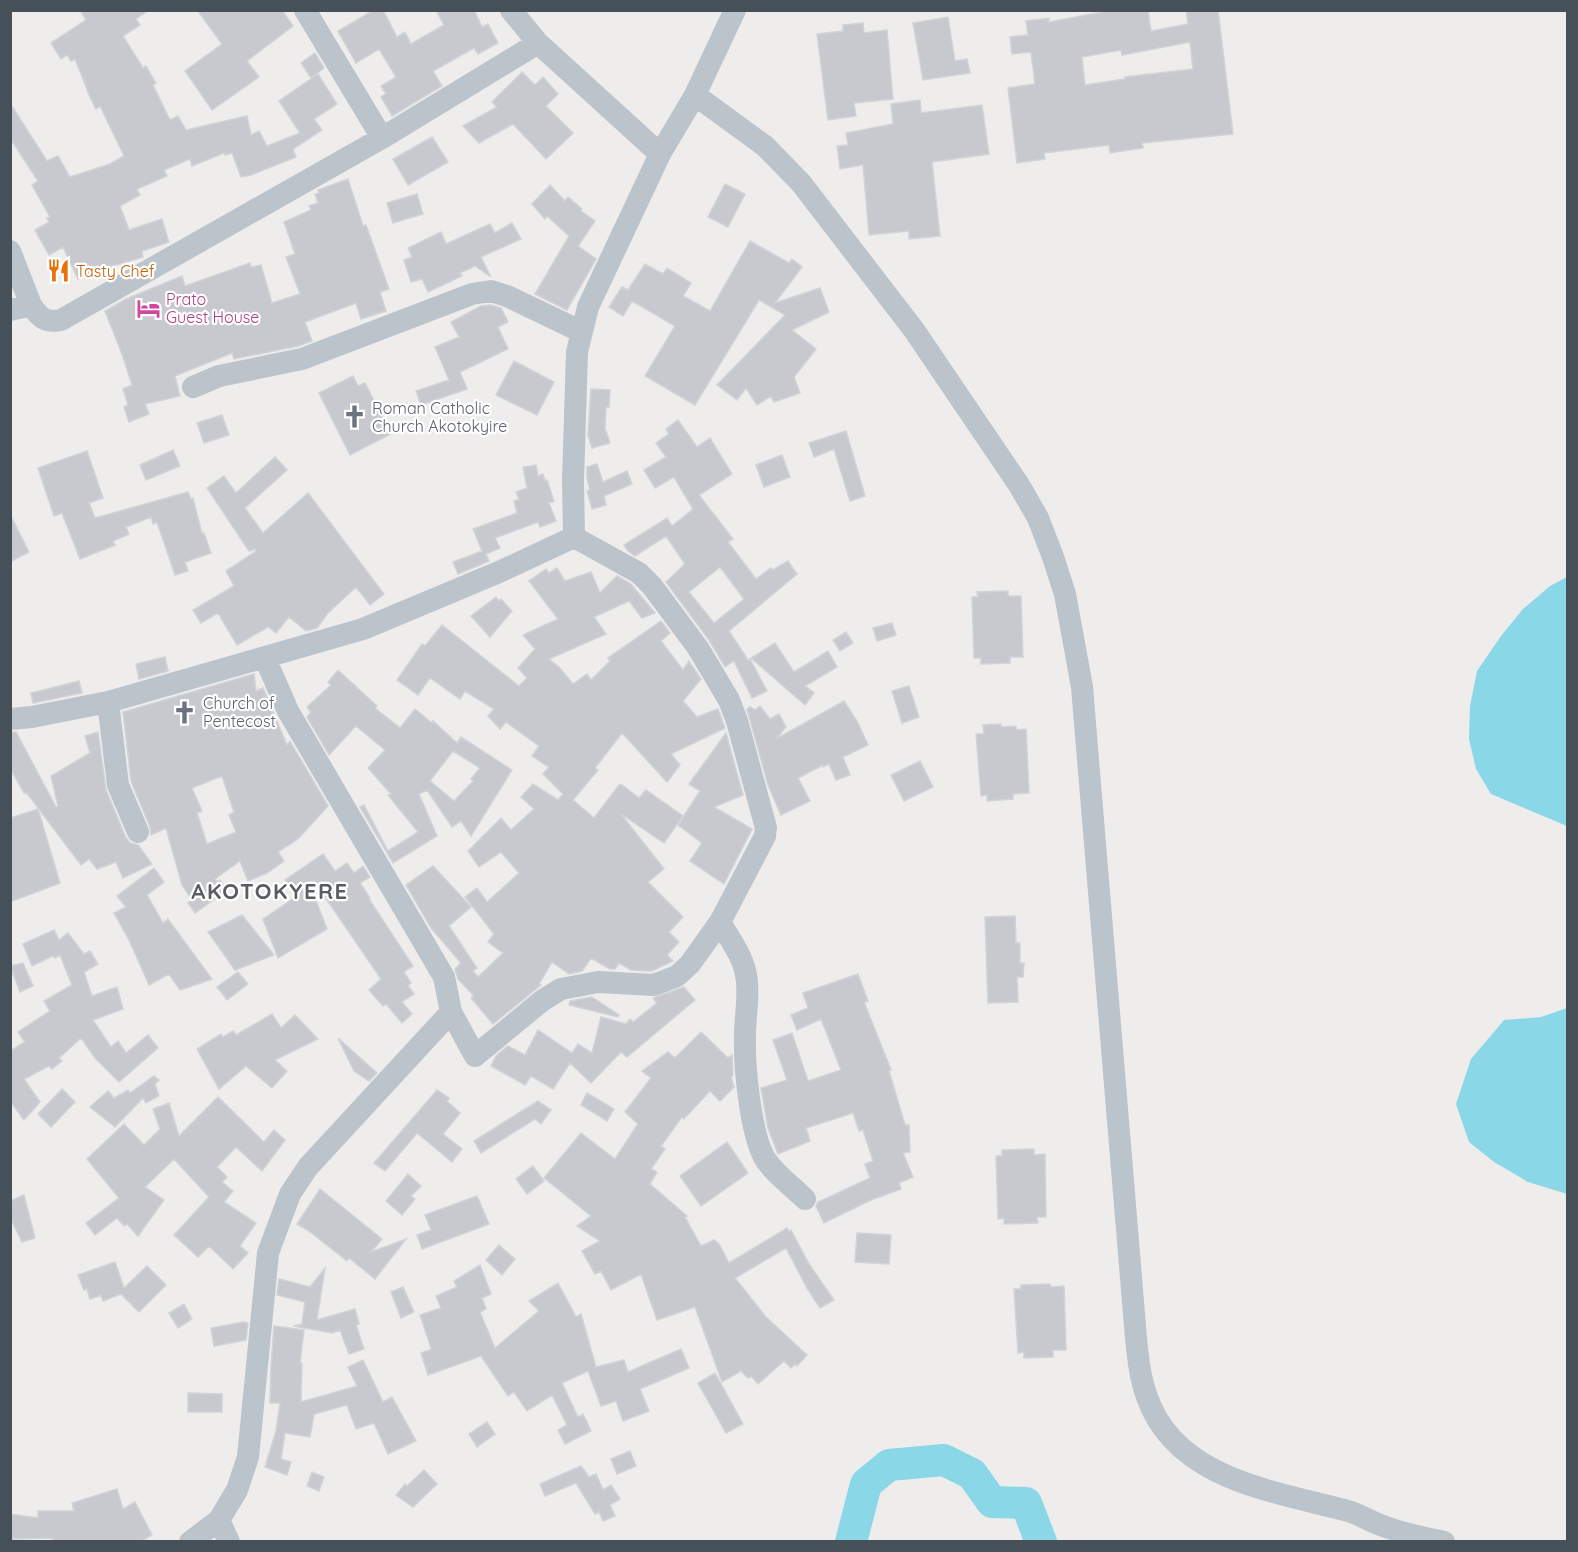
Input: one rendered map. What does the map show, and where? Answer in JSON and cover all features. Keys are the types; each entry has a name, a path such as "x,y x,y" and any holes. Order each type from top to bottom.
{"street":[{"path":"305,10 382,138"},
{"path":"510,10 538,43 660,154"},
{"path":"574,537 573,482 577,352 588,307 660,154 695,95 735,10"},
{"path":"10,251 21,307 41,319 51,322 62,320 382,138 538,43"},
{"path":"695,95 765,146 801,183 849,244 914,330 1019,485 1038,518 1053,557 1065,594 1082,687 1136,1338 1140,1371 1147,1398 1155,1414 1184,1452 1207,1468 1283,1496 1352,1512 1395,1530 1444,1542"},
{"path":"193,387 219,376 302,359 472,294 491,291 507,296 582,333"},
{"path":"10,718 32,717 108,702 363,629 500,572 574,537"},
{"path":"265,658 288,711 444,977 451,1011 475,1056 543,1000 561,989 598,982 654,985 677,976 690,964 720,922 765,836 766,828 737,720 729,700 698,648 652,586 639,573 574,537"},
{"path":"108,702 118,786 138,832"},
{"path":"720,922 746,973 744,1037 749,1098 756,1136 764,1157 774,1170 805,1199"},
{"path":"190,1542 219,1520 237,1490 248,1457 268,1253 290,1194 308,1167 451,1011"},
{"path":"219,1520 229,1542"}],"water":[{"path":"1567,577 1567,826 1491,794 1476,769 1469,739 1470,706 1477,671 1523,609 1550,586"},
{"path":"1568,1008 1567,1194 1528,1182 1494,1162 1469,1142 1456,1104 1471,1059 1504,1020 1541,1017"}],"building":[{"path":"80,10 149,10 136,19 140,25 123,36 143,68 146,66 156,83 153,85 170,120 178,116 186,130 247,116 251,135 259,131 267,146 300,133 279,101 318,74 337,104 314,119 322,130 293,149 296,157 251,175 241,177 232,153 225,155 224,153 192,166 190,159 164,170 167,176 137,189 140,195 120,206 129,230 162,219 169,242 142,251 143,257 90,273 78,279 63,247 49,255 35,230 49,222 47,218 50,217 32,185 38,181 10,138 10,103 47,161 58,156 70,177 110,164 124,156 100,106 96,109 75,59 71,61 67,55 61,59 51,43 86,20"},
{"path":"197,10 282,10 293,26 247,61 259,77 212,110 185,71 222,44"},
{"path":"374,10 383,10 397,37 405,32 411,44 444,25 436,10 474,10 482,27 488,24 498,43 478,54 474,48 433,71 442,86 392,116 381,97 386,94 381,86 396,77 379,49 356,63 338,31"},
{"path":"1113,10 1148,10 1151,31 1188,24 1186,10 1218,10 1233,134 1142,143 1143,148 1110,153 1109,145 1044,153 1045,159 1017,163 1008,88 1035,84 1031,52 1012,54 1010,37 1028,35 1026,21 1049,18 1049,22","holes":["1190,42 1193,69 1125,77 1125,79 1085,85 1082,57 1121,50 1122,55"]},
{"path":"948,17 955,61 967,59 970,73 923,80 913,23"},
{"path":"863,23 864,33 887,30 893,99 854,103 856,116 828,120 817,34 843,31 843,25"},
{"path":"315,53 324,68 311,78 301,63"},
{"path":"522,72 535,85 543,77 558,94 546,106 573,133 546,159 513,124 479,143 463,126 497,107 492,102"},
{"path":"920,100 921,113 982,105 989,154 932,162 940,236 909,239 909,231 869,235 863,165 840,169 837,146 848,145 846,133 893,124 891,104"},
{"path":"432,137 448,162 408,185 393,159"},
{"path":"348,179 363,226 366,225 389,289 380,292 386,311 361,319 356,303 305,322 312,341 234,359 232,353 175,376 180,396 145,404 149,414 129,422 124,407 128,405 123,389 132,385 105,311 126,299 182,276 185,286 250,263 251,267 261,265 272,303 300,294 286,257 295,254 284,222 311,210 309,206 318,203 315,194 319,193 318,190"},
{"path":"725,184 745,194 728,227 708,217"},
{"path":"550,185 565,201 568,197 582,209 581,211 595,221 578,246 596,259 567,310 535,294 569,236 547,216 545,219 532,204"},
{"path":"417,194 423,214 393,223 387,203"},
{"path":"512,223 521,239 481,257 491,277 475,266 460,273 462,276 428,292 422,279 411,282 404,260 412,257 408,248 441,232 446,244 490,224 495,233"},
{"path":"750,241 789,263 792,259 802,267 775,303 820,288 829,312 792,330 816,349 794,377 800,393 774,402 771,396 757,405 746,388 737,400 717,385 785,315 759,300 695,405 645,376 675,326 632,301 623,316 609,307 622,287 628,290 645,264 663,274 667,268 691,283 683,296 710,311"},
{"path":"490,305 501,308 508,322 498,327 508,349 460,372 467,389 421,405 416,391 449,380 435,347 459,337 451,322 481,306"},
{"path":"514,361 554,382 537,415 496,395"},
{"path":"353,376 358,386 365,383 391,434 350,455 319,393"},
{"path":"591,389 610,390 605,428 610,443 592,448 588,435"},
{"path":"222,415 229,435 204,443 197,423"},
{"path":"678,420 697,447 710,438 732,474 699,495 733,539 728,542 756,579 771,568 773,570 788,561 797,574 729,631 748,660 750,659 767,691 752,698 734,661 725,667 709,640 666,582 685,564 666,536 635,556 624,545 667,518 672,526 693,509 674,477 655,488 644,470 666,457 656,443 669,434 666,429","holes":["720,567 744,599 714,623 689,592"]},
{"path":"846,431 865,496 850,501 834,449 814,457 809,443"},
{"path":"173,450 180,466 146,480 140,465"},
{"path":"87,451 103,498 89,503 95,518 188,492 191,499 193,498 202,534 204,533 211,553 185,562 188,571 175,575 157,522 153,524 151,517 126,527 129,534 113,541 115,545 80,559 62,513 54,516 38,468"},
{"path":"782,455 790,477 764,487 756,465"},
{"path":"275,457 287,470 245,508 263,533 308,493 384,594 370,605 356,587 328,613 317,628 306,631 289,617 276,633 268,627 237,645 218,613 201,623 193,610 234,586 226,571 256,551 255,549 249,551 207,488 224,476 236,493"},
{"path":"597,464 603,482 627,471 632,484 604,496 606,505 592,509 587,491 590,490 587,467"},
{"path":"536,465 538,476 543,474 545,481 547,480 554,501 549,503 556,521 540,527 538,522 495,538 500,548 486,554 489,561 458,574 453,562 482,551 473,529 517,513 514,501 519,499 516,492 527,488 523,467"},
{"path":"10,514 29,552 10,562"},
{"path":"557,568 565,581 591,572 600,593 617,576 631,584 655,613 642,618 629,601 594,617 606,634 549,659 573,684 587,674 591,680 610,661 608,658 661,621 670,633 661,641 683,670 689,661 701,679 683,701 697,717 718,709 725,728 671,754 680,765 667,782 622,733 595,768 598,770 573,800 594,818 619,785 622,785 639,798 646,790 683,816 664,843 621,814 664,869 648,882 683,917 669,932 679,942 667,955 673,961 652,971 631,970 619,963 615,969 610,969 591,958 582,971 569,974 552,962 539,984 541,985 493,1024 471,998 474,996 458,979 455,969 461,963 431,928 406,885 433,866 471,907 449,926 477,968 473,971 478,977 503,953 488,942 494,934 465,897 477,888 487,902 519,873 501,852 479,867 468,851 501,818 511,830 534,809 521,797 533,784 558,800 563,794 543,774 549,767 532,756 539,746 506,722 500,729 488,716 494,709 465,691 460,699 430,678 418,695 397,680 422,644 425,646 442,625 519,686 527,678 518,668 535,649 523,635 558,619 529,581 546,569 549,573"},
{"path":"1008,591 1008,596 1021,596 1023,657 1010,657 1010,663 981,664 981,658 974,658 972,597 978,597 977,592"},
{"path":"496,597 512,611 490,637 471,616"},
{"path":"892,623 896,635 877,641 873,628"},
{"path":"846,632 853,643 840,651 833,640"},
{"path":"775,643 794,672 828,651 837,667 805,686 814,693 805,705 751,658"},
{"path":"165,657 168,671 139,679 136,664"},
{"path":"338,670 377,706 375,708 400,728 415,709 432,723 433,721 457,743 461,737 512,770 471,836 461,821 452,827 427,790 419,794 437,836 393,863 360,807 364,805 388,851 418,832 388,795 391,794 368,768 385,750 356,726 329,755 307,717 311,712 307,707 331,685 328,682","holes":["453,751 480,768 471,779 473,781 454,801 430,781"]},
{"path":"254,674 256,691 263,688 287,745 290,741 328,806 298,839 278,852 284,861 267,873 248,881 240,861 215,879 217,882 220,880 227,890 195,913 188,903 192,900 182,885 166,828 151,835 150,827 131,781 123,712","holes":["222,776 234,812 229,815 236,832 207,844 197,813 202,811 192,788"]},
{"path":"79,681 82,693 33,703 31,693"},
{"path":"909,686 919,717 902,723 892,691"},
{"path":"844,701 857,721 868,745 843,757 850,775 836,780 829,764 798,778 810,801 781,815 768,785 747,709 750,707 755,710 760,706 770,719 779,714 786,727 776,739"},
{"path":"1001,724 1001,727 1016,726 1016,730 1026,729 1029,793 1013,794 1013,799 987,801 987,795 981,796 976,734 984,734 983,725"},
{"path":"10,732 16,732 56,807 58,806 51,776 90,753 85,736 98,732 106,790 126,838 130,843 138,845 152,864 123,878 116,862 97,869 89,859 81,865 26,792 24,793 10,768"},
{"path":"726,733 743,795 714,807 752,829 724,884 690,861 702,843 678,825 700,791 689,784"},
{"path":"920,761 933,787 904,801 891,775"},
{"path":"38,809 60,883 10,902 10,818"},
{"path":"323,854 335,871 347,863 354,873 363,866 370,877 360,883 413,966 404,972 411,983 408,985 414,994 402,1002 412,1014 402,1023 386,1004 383,1006 369,990 381,979 314,881 309,883 327,929 278,958 263,919 297,896 285,880"},
{"path":"154,868 164,882 147,895 163,923 168,919 212,979 180,990 169,974 149,985 114,913 126,907 117,896"},
{"path":"242,915 274,955 235,970 208,932"},
{"path":"1015,916 1016,943 1020,943 1020,963 1024,963 1023,977 1017,977 1018,1002 988,1003 985,917"},
{"path":"54,930 59,940 68,933 84,954 90,951 98,964 84,972 92,996 117,987 123,1009 93,1020 111,1047 118,1041 126,1053 148,1035 158,1048 119,1082 95,1058 81,1038 59,1058 62,1061 52,1069 49,1066 24,1079 40,1102 24,1120 10,1101 10,1051 25,1042 18,1032 50,1011 44,1001 72,985 60,955 32,966 23,944"},
{"path":"23,963 33,986 20,992 10,966"},
{"path":"238,972 248,984 227,1000 217,987"},
{"path":"858,974 868,1001 864,1002 891,1070 889,1071 905,1125 909,1125 910,1152 903,1153 913,1177 899,1183 901,1189 871,1200 824,1223 816,1206 818,1202 870,1178 865,1164 873,1161 863,1130 859,1131 853,1113 806,1128 810,1141 778,1154 768,1128 761,1088 787,1080 773,1040 792,1033 808,1081 841,1070 821,1019 797,1030 791,1015 808,1008 803,993"},
{"path":"684,987 695,1000 627,1057 621,1052 591,1083 570,1063 553,1089 531,1076 525,1085 491,1066 496,1056 508,1046 525,1055 538,1030 572,1053 578,1044 592,1053 601,1017 626,1024 630,1019 633,1022 657,1003 653,998"},
{"path":"592,997 619,1015 618,1017 569,1005 570,1001"},
{"path":"272,1014 281,1028 295,1015 318,1039 275,1060 287,1071 272,1088 246,1066 219,1089 197,1049 221,1034 223,1037 233,1031 236,1035"},
{"path":"701,1032 728,1058 732,1055 733,1075 731,1077 734,1087 720,1101 710,1091 684,1119 682,1117 661,1146 665,1149 651,1169 657,1172 650,1184 687,1216 685,1217 701,1246 714,1240 719,1244 729,1263 787,1228 791,1230 809,1264 834,1300 820,1308 786,1248 735,1278 766,1317 807,1355 797,1366 795,1364 791,1368 784,1361 758,1384 751,1376 748,1378 741,1371 722,1382 695,1307 657,1320 641,1274 611,1290 601,1271 595,1274 582,1251 600,1241 577,1226 591,1216 544,1178 581,1133 615,1159 638,1124 625,1112 651,1078 642,1071 668,1052 675,1058"},
{"path":"338,1038 377,1073 369,1081 354,1071"},
{"path":"154,1076 159,1080 155,1084 159,1096 146,1103 143,1098 115,1127 90,1107 108,1091 114,1098 128,1090 130,1093"},
{"path":"62,1089 75,1102 51,1127 38,1114"},
{"path":"437,1090 449,1098 447,1101 460,1113 443,1134 462,1149 452,1162 417,1133 385,1171 374,1163"},
{"path":"587,1093 614,1109 607,1121 581,1105"},
{"path":"218,1097 264,1142 274,1130 285,1140 262,1171 236,1147 217,1167 227,1177 222,1182 233,1191 224,1202 256,1223 240,1246 248,1253 233,1269 209,1246 198,1257 174,1235 209,1197 174,1159 145,1187 164,1200 138,1236 127,1224 124,1226 117,1218 95,1235 86,1223 119,1198 87,1159 124,1124 144,1145 160,1129 153,1109 169,1103 179,1136"},
{"path":"538,1101 551,1110 541,1124 535,1119 481,1153 474,1141"},
{"path":"727,1142 748,1173 701,1206 680,1176"},
{"path":"1034,1149 1034,1155 1045,1154 1046,1217 1037,1217 1038,1223 1004,1224 1004,1218 998,1219 996,1156 1002,1156 1002,1150"},
{"path":"533,1166 544,1181 527,1194 516,1179"},
{"path":"408,1174 421,1186 411,1196 415,1199 402,1215 386,1201"},
{"path":"320,1189 382,1239 371,1252 406,1239 375,1279 349,1258 347,1261 297,1224"},
{"path":"24,1195 35,1238 22,1242 10,1217 10,1201"},
{"path":"477,1196 489,1224 422,1249 417,1235 431,1230 425,1215"},
{"path":"857,1233 891,1235 889,1264 855,1262"},
{"path":"499,1245 515,1259 502,1275 486,1260"},
{"path":"115,1262 124,1288 147,1266 166,1285 139,1312 121,1294 103,1301 101,1295 90,1299 78,1275"},
{"path":"480,1265 491,1294 482,1298 486,1309 480,1312 495,1348 539,1311 529,1301 558,1283 576,1317 581,1314 596,1367 624,1360 628,1372 681,1349 689,1368 640,1389 649,1411 623,1421 616,1401 601,1406 588,1371 562,1383 578,1417 583,1414 591,1431 565,1444 558,1430 567,1425 552,1395 527,1411 514,1392 508,1396 481,1356 428,1375 421,1353 431,1348 420,1315 441,1308 436,1296 457,1287 454,1281"},
{"path":"325,1268 317,1320 355,1309 359,1324 356,1325 364,1349 349,1354 340,1330 332,1333 294,1326 302,1324 305,1302 277,1295 279,1279 310,1287"},
{"path":"1050,1284 1050,1287 1064,1286 1066,1350 1053,1350 1053,1357 1024,1358 1024,1352 1018,1353 1014,1289 1021,1289 1021,1285"},
{"path":"403,1287 414,1312 401,1318 391,1292"},
{"path":"184,1304 192,1319 178,1328 169,1313"},
{"path":"248,1323 246,1340 214,1346 211,1328"},
{"path":"274,1326 304,1330 300,1363 302,1363 301,1402 357,1386 348,1367 363,1360 383,1402 392,1397 416,1441 388,1454 374,1423 356,1429 347,1405 314,1414 310,1437 285,1433 281,1459 291,1462 287,1475 265,1467 276,1431 280,1403 270,1403"},
{"path":"715,1373 743,1424 726,1433 698,1383"},
{"path":"188,1393 222,1394 222,1412 188,1412"},
{"path":"487,1422 495,1434 477,1447 469,1434"},
{"path":"630,1451 636,1466 617,1474 611,1459"},
{"path":"581,1466 589,1477 596,1474 603,1490 611,1485 620,1499 610,1505 615,1516 603,1521 599,1512 595,1514 576,1483 545,1496 540,1484"},
{"path":"424,1470 437,1484 413,1507 396,1495 405,1484 407,1486"},
{"path":"312,1472 324,1477 319,1491 307,1486"},
{"path":"117,1489 123,1509 135,1502 152,1535 140,1542 53,1542 53,1538 10,1539 10,1514 38,1518 38,1511 74,1511 72,1503"}],"waterway":[{"path":"851,1542 866,1484 889,1465 944,1460 972,1474 992,1502 1026,1503 1041,1542"}],"place":[{"name":"Tasty Chef","path":"58,271"},
{"name":"Prato Guest House","path":"148,308"},
{"name":"Roman Catholic Church Akotokyire","path":"354,417"},
{"name":"Church of Pentecost","path":"185,712"}],"district":[{"name":"AKOTOKYERE","path":"270,891"}]}
